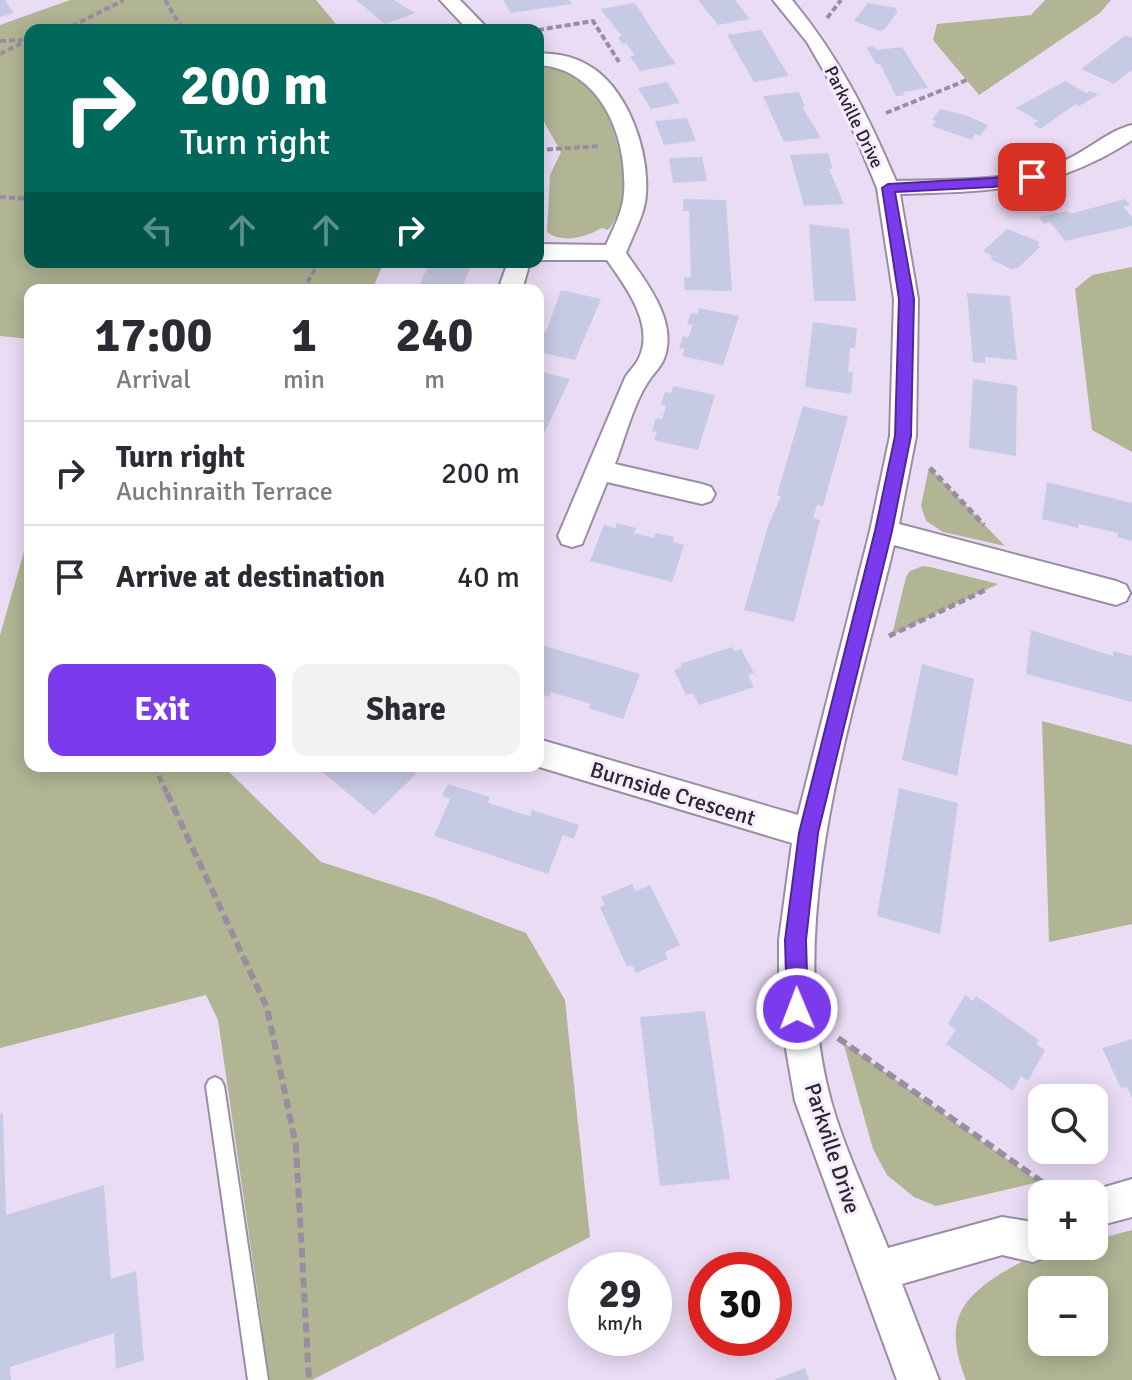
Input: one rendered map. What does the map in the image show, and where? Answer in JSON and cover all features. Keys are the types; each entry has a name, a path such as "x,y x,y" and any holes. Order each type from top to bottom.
{"street":[{"path":"449,0 473,24"},
{"name":"Parkville Drive","path":"782,0 815,40 860,124 888,188 906,299 907,363 902,440 884,531 809,833 796,940 797,1009 813,1101 918,1380"},
{"path":"544,59 564,60 592,78 606,93 630,144 635,196 614,253"},
{"path":"888,188 993,183 1032,177 1064,169 1094,156 1132,131"},
{"path":"544,252 614,253"},
{"path":"572,536 637,378 652,357 655,325 637,287 614,253"},
{"path":"599,470 702,494"},
{"path":"884,531 1116,593"},
{"name":"Burnside Crescent","path":"544,755 809,833"},
{"path":"1108,1204 1132,1198"},
{"path":"878,1271 1002,1236 1028,1241"}],"lane":[{"path":"215,1086 258,1380"}],"path":[{"path":"78,24 124,0"},
{"path":"165,0 179,24"},
{"path":"0,41 24,40"},
{"path":"0,54 24,42"},
{"path":"860,124 967,80"},
{"path":"544,150 630,144"},
{"path":"0,197 24,199"},
{"path":"852,654 1028,570 902,440"},
{"path":"157,772 267,1008 296,1146 309,1380"},
{"path":"797,1009 1039,1180"}],"green space":[{"path":"70,0 316,0 336,24 24,24 24,268 381,268 375,284 24,284 24,338 0,336 0,25"},
{"path":"1045,0 1111,0 1100,13 979,95 933,40 937,24 1031,15"},
{"path":"544,65 565,70 589,84 610,121 624,172 625,199 608,230 602,228 567,238 547,232 550,175 561,152 544,122"},
{"path":"1132,267 1132,452 1092,430 1075,289 1092,275"},
{"path":"929,467 1005,546 943,532 926,521 921,506"},
{"path":"24,552 24,772 229,772 321,862 434,898 526,933 565,1000 590,1237 312,1380 262,1380 262,1325 218,1020 206,995 0,1048 0,635"},
{"path":"923,566 998,584 892,635 906,577 910,571"},
{"path":"1042,721 1132,745 1132,924 1049,942"},
{"path":"843,1042 1036,1180 936,1206 914,1197 887,1175 873,1149"},
{"path":"1132,1230 1132,1380 966,1380 956,1344 959,1316 966,1304 989,1282 1026,1260 1108,1260 1108,1236"}],"building":[{"path":"0,0 5,0 14,13 0,17"},
{"path":"356,0 394,0 415,13 385,24"},
{"path":"503,0 569,0 572,4 511,13"},
{"path":"698,0 735,0 750,19 718,25"},
{"path":"635,3 676,64 640,71 630,56 635,56 626,43 622,44 618,37 622,36 600,9"},
{"path":"868,3 897,8 885,29 880,31 854,21"},
{"path":"761,30 789,76 754,82 727,35"},
{"path":"1126,35 1132,38 1132,70 1114,84 1081,69"},
{"path":"874,46 877,50 902,47 928,88 896,96 880,64 876,64 866,47"},
{"path":"1065,81 1086,93 1090,91 1098,95 1079,106 1076,104 1040,129 1033,124 1038,121 1016,108"},
{"path":"667,82 680,103 651,109 638,88"},
{"path":"799,92 805,107 802,107 821,138 784,142 763,96"},
{"path":"940,109 988,125 980,136 975,134 972,140 932,126 936,121 932,120"},
{"path":"687,118 696,141 664,145 655,121"},
{"path":"828,153 833,169 829,169 844,204 804,206 790,155"},
{"path":"702,157 707,181 673,183 669,158"},
{"path":"683,199 726,200 732,291 685,290 684,277 691,277 689,211 683,211"},
{"path":"1125,199 1130,205 1123,207 1132,217 1132,226 1065,241 1050,222 1044,224 1039,217 1067,211 1070,214"},
{"path":"809,224 849,229 856,301 814,301"},
{"path":"1007,229 1040,242 1037,245 1040,247 1018,268 1011,269 990,259 993,256 983,251"},
{"path":"427,268 470,269 463,284 420,284"},
{"path":"561,290 601,299 575,360 544,353 546,332"},
{"path":"967,293 1010,296 1017,360 985,357 985,363 973,362"},
{"path":"699,308 739,316 723,365 682,356 685,349 679,348 683,336 688,338 693,325 687,324 691,313 697,314"},
{"path":"813,322 857,328 855,348 850,348 848,372 853,372 851,394 805,387"},
{"path":"544,372 570,379 544,433"},
{"path":"973,379 1017,386 1016,456 969,448"},
{"path":"673,386 715,395 698,450 654,440 657,432 652,431 656,418 662,419 666,406 661,404 665,392 671,393"},
{"path":"803,406 848,417 823,506 817,505 813,518 820,520 794,622 744,610 768,526 781,496 777,495"},
{"path":"1047,482 1132,503 1132,541 1118,537 1118,533 1042,519"},
{"path":"617,523 636,528 634,533 654,538 656,533 674,537 673,542 684,545 672,582 590,561 604,525 615,528"},
{"path":"1031,630 1113,656 1113,651 1132,656 1132,702 1026,674"},
{"path":"544,646 640,674 623,719 588,708 591,704 551,692 549,697 544,695"},
{"path":"732,647 734,651 741,649 754,673 748,675 754,687 699,705 693,693 686,695 674,670 682,667 680,664"},
{"path":"922,664 974,679 957,776 902,760"},
{"path":"322,772 416,774 374,815"},
{"path":"448,784 490,797 488,803 530,816 532,810 579,825 574,839 563,835 548,874 434,836 450,799 442,796"},
{"path":"899,788 958,803 940,934 877,916"},
{"path":"632,884 636,891 650,885 680,945 665,952 668,959 636,973 632,965 627,967 600,907 605,905 601,897"},
{"path":"965,995 973,1001 976,996 1039,1040 1036,1044 1045,1050 1028,1081 1021,1076 1013,1091 946,1044 956,1030 948,1024"},
{"path":"705,1011 730,1179 660,1186 640,1017"},
{"path":"1132,1039 1132,1098 1127,1087 1121,1088 1102,1048"},
{"path":"3,1113 6,1215 104,1185 111,1279 136,1271 144,1360 116,1369 114,1333 10,1367 11,1380 0,1380 0,1114"},
{"path":"805,1368 809,1380 774,1380"}],"route":[{"path":"797,1009 796,940 809,833 884,531 903,436 907,363 906,299 888,188 993,183 1032,177"}]}
